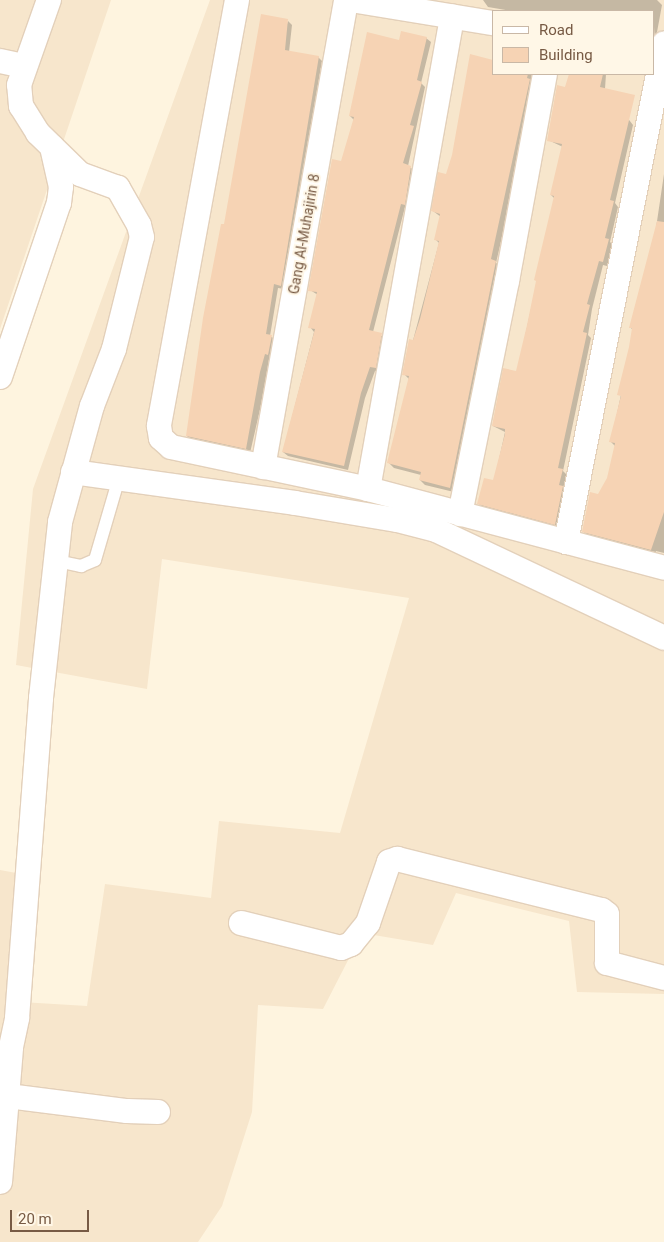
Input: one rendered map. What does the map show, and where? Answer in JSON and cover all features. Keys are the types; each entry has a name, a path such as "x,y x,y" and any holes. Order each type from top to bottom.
{"street":[{"path":"0,1182 11,1047 18,1018 40,698 60,522 92,406 114,349 141,251 139,225 118,188 80,174 38,133 22,106 19,85 24,66 49,0"},
{"path":"238,0 159,426 160,438 172,447 368,489 664,568"},
{"name":"Gang Al-Muhajirin 8","path":"263,467 346,0"},
{"path":"352,0 492,23"},
{"path":"368,489 452,16"},
{"path":"566,542 661,54"},
{"path":"0,61 24,66"},
{"path":"460,514 508,281 545,75"},
{"path":"0,377 59,203 61,187 52,145"},
{"path":"73,472 295,503 397,520 436,530 664,638"},
{"path":"241,923 341,948 352,944 368,924 389,862 402,859 602,910 607,914 608,920 607,963 664,978"},
{"path":"8,1096 127,1111 158,1112"}],"lane":[{"path":"57,561 81,566 95,560 119,478"}],"shaded area":[{"path":"0,0 111,0 0,329"},
{"path":"210,0 664,0 664,994 577,992 569,921 456,893 433,945 362,933 323,1009 258,1005 252,1112 222,1206 198,1242 0,1242 0,870 38,877 21,1002 87,1006 105,884 211,898 219,821 340,833 409,598 162,559 147,689 16,665 33,489"}],"building":[{"path":"261,14 288,19 285,50 319,56 281,286 274,284 266,334 272,335 268,355 265,354 260,372 246,449 186,436 203,318 221,224 224,224"},
{"path":"401,31 427,37 417,80 422,82 410,125 414,126 403,163 411,166 405,205 401,204 369,330 382,333 376,368 370,367 361,393 344,466 282,452 315,329 308,328 317,292 308,291 332,159 341,161 354,117 349,116 367,32 399,40"},
{"path":"470,54 492,60 492,75 528,75 527,78 530,79 491,259 496,261 450,488 419,480 421,472 387,463 409,376 402,375 409,339 413,340 420,319 439,241 434,240 440,214 431,211 438,172 446,174 452,155"},
{"path":"569,75 603,75 600,87 635,95 610,200 614,201 605,238 609,239 603,262 599,261 587,304 590,305 583,332 587,333 558,468 563,469 559,485 563,486 555,525 477,504 484,478 493,480 505,434 505,429 492,426 503,368 516,371 527,325 536,281 534,280 554,196 550,195 562,144 547,141 557,85 565,87"},
{"path":"657,221 664,222 664,512 651,550 582,532 590,492 598,494 607,478 615,443 609,442 621,396 617,395 629,347 632,328 629,328"}]}
